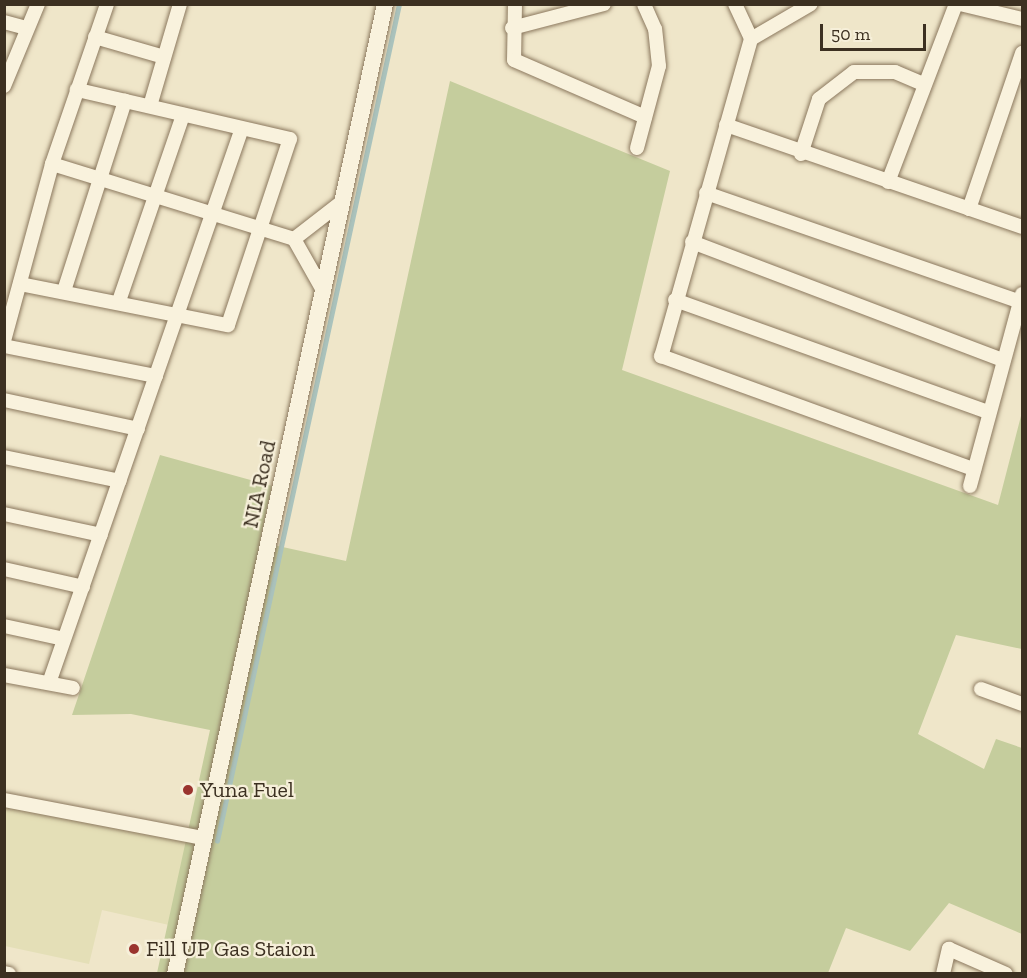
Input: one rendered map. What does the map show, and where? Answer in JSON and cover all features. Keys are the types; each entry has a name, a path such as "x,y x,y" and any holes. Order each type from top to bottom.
{"street":[{"path":"5,81 38,4"},
{"path":"4,341 52,164 107,4"},
{"path":"150,106 180,4"},
{"name":"NIA Road","path":"175,974 385,4"},
{"path":"515,4 512,28 514,60 645,117"},
{"path":"512,28 604,4"},
{"path":"637,148 659,66 655,29 644,4"},
{"path":"735,4 752,39"},
{"path":"811,4 752,39 675,300 661,356 974,469"},
{"path":"888,182 923,84 958,4 1023,19"},
{"path":"4,22 27,28"},
{"path":"95,37 164,57"},
{"path":"969,209 1023,53"},
{"path":"801,154 819,99 854,72 895,72 923,84"},
{"path":"20,284 179,311 228,325 290,139 241,131 150,106 77,90"},
{"path":"64,291 125,101"},
{"path":"119,301 183,115"},
{"path":"726,125 801,154 1023,227"},
{"path":"49,683 241,131"},
{"path":"52,164 294,239 324,292"},
{"path":"706,193 1021,298 1002,360 970,486"},
{"path":"294,239 343,201"},
{"path":"692,242 1002,360"},
{"path":"675,300 988,412"},
{"path":"4,346 156,375"},
{"path":"4,400 138,429"},
{"path":"4,457 120,481"},
{"path":"4,514 101,535"},
{"path":"4,569 83,586"},
{"path":"4,626 64,639"},
{"path":"4,675 73,688"},
{"path":"981,689 1023,704"},
{"path":"4,800 204,838"},
{"path":"943,974 949,949 1006,974"}],"shaded area":[{"path":"4,807 197,842 178,927 102,910 89,964 5,946"}],"green space":[{"path":"450,81 670,171 622,370 998,505 1022,412 1022,649 956,635 918,734 984,769 996,739 1022,748 1022,934 949,903 910,951 846,928 828,973 157,973 210,730 131,714 72,715 160,455 272,486 260,542 346,561"}],"waterway":[{"path":"217,841 399,4"}],"place":[{"name":"Yuna Fuel","path":"188,790"},
{"name":"Fill UP Gas Staion","path":"134,949"}]}
